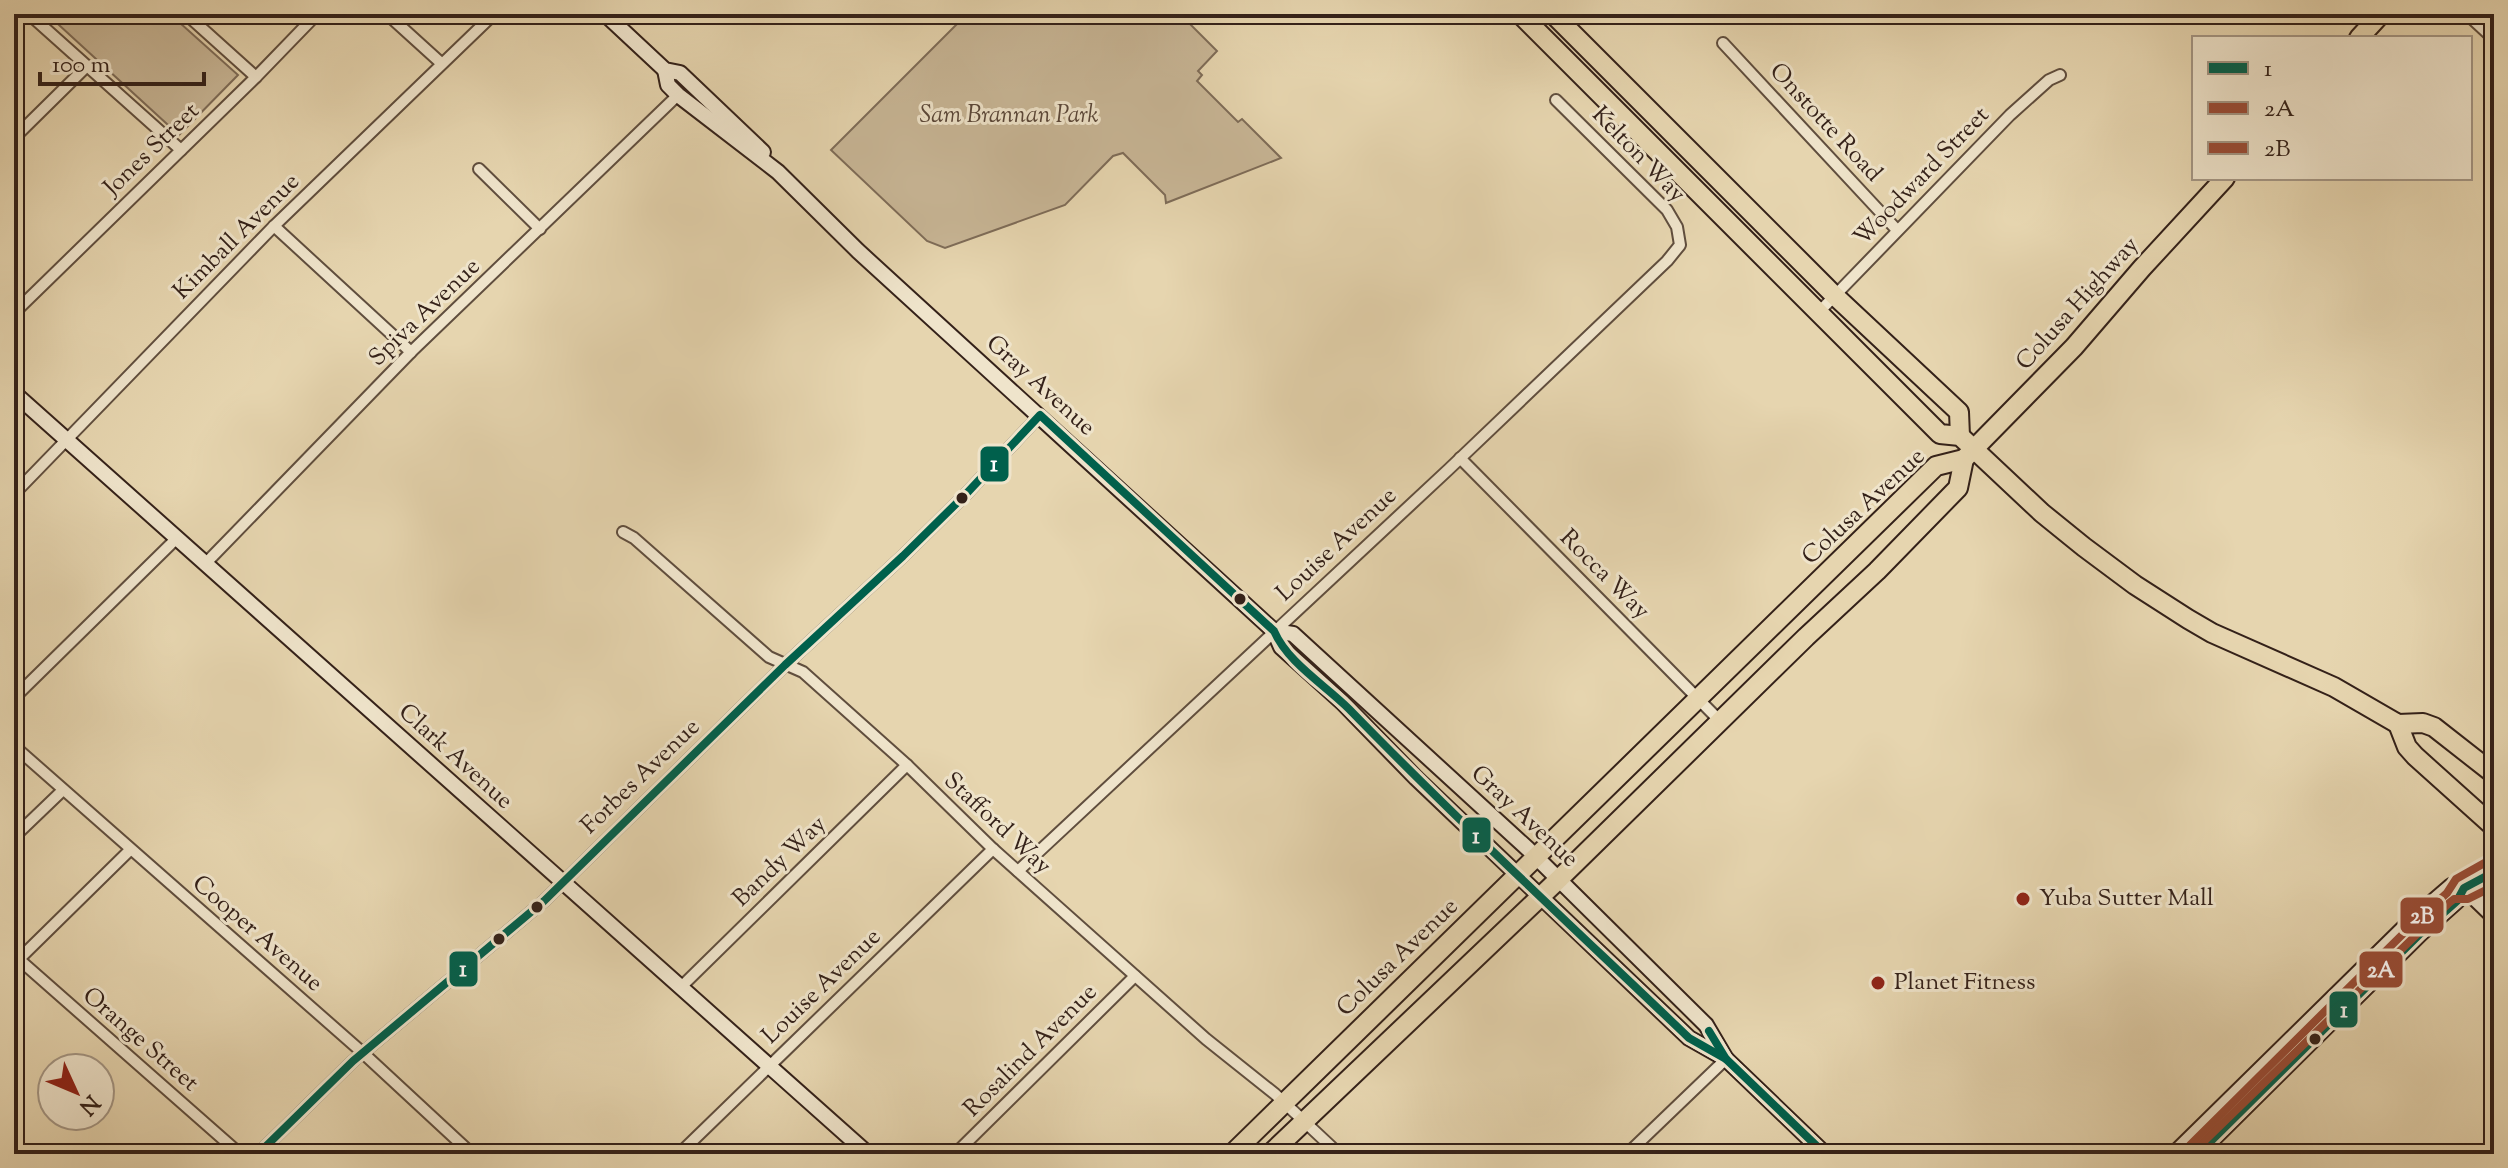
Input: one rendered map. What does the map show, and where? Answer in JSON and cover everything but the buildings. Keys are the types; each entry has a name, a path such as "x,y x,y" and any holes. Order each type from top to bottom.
{"highway":[{"path":"1520,14 1940,434 1966,448 2084,547 2176,612 2212,633 2334,687 2398,724 2423,723 2434,727 2494,774"},
{"path":"1553,14 1835,296 1959,412 1966,448"},
{"path":"2361,36 2381,14"},
{"name":"Colusa Highway","path":"1966,448 2074,347 2223,180"},
{"name":"Colusa Avenue","path":"1232,1154 1936,466 1966,448"},
{"name":"Colusa Avenue","path":"1270,1154 1877,571 1958,488 1966,448"},
{"path":"2398,724 2407,747 2494,827"}],"main road":[{"name":"Gray Avenue","path":"605,14 665,70 680,73 690,82 777,165 778,172"},
{"name":"Gray Avenue","path":"665,70 668,85 678,95 778,172 858,251 1274,631 1281,647 1344,704 1416,778 1689,1038 1726,1059 1825,1154"},
{"name":"Clark Avenue","path":"14,393 868,1154"},
{"name":"Gray Avenue","path":"1274,631 1293,634 1536,857 1706,1025 1726,1059"},
{"path":"2198,1154 2457,901 2464,888 2494,872"},
{"path":"2174,1154 2451,886 2464,888 2494,917"}],"street":[{"path":"29,14 181,150"},
{"path":"186,14 256,77"},
{"name":"Jones Street","path":"14,313 317,14"},
{"path":"387,14 441,63"},
{"name":"Kimball Avenue","path":"14,494 274,226 494,14"},
{"path":"2467,14 2494,39"},
{"name":"Onstotte Road","path":"1723,43 1897,230"},
{"path":"14,138 86,67"},
{"name":"Woodward Street","path":"1818,313 2010,115 2049,80 2060,75"},
{"name":"Spiva Avenue","path":"206,563 411,352 678,95"},
{"name":"Kelton Way","path":"1556,100 1667,210 1677,227 1680,245"},
{"path":"479,169 540,229"},
{"path":"274,226 411,352"},
{"name":"Louise Avenue","path":"1018,871 1460,458 1667,261 1680,245"},
{"name":"Forbes Avenue","path":"258,1154 363,1053 563,882 785,665 910,549 1040,415"},
{"name":"Rocca Way","path":"1460,458 1720,721"},
{"name":"Stafford Way","path":"623,532 634,538 769,657 803,672 907,765 993,849 1206,1039 1285,1103 1339,1154"},
{"path":"14,698 177,538"},
{"name":"Cooper Avenue","path":"14,746 363,1053 472,1154"},
{"name":"Bandy Way","path":"681,987 907,765"},
{"path":"14,837 63,790"},
{"name":"Louise Avenue","path":"679,1154 993,849"},
{"path":"16,960 130,850"},
{"name":"Orange Street","path":"16,960 240,1154"},
{"name":"Rosalind Avenue","path":"955,1154 1135,976"},
{"path":"1627,1154 1726,1059"}],"green space":[{"path":"47,14 170,14 238,75 179,135"},
{"name":"Sam Brannan Park","path":"967,14 1180,14 1217,51 1198,71 1202,75 1197,81 1238,122 1242,119 1281,158 1166,203 1165,195 1123,153 1113,156 1065,205 945,248 927,241 831,150"}],"transit line":[{"name":"1","path":"258,1154 353,1061 544,901 785,665 903,556 1040,415 1274,631 1297,663 1349,709 1689,1038 1726,1059"},
{"name":"2B","path":"2190,1145 2447,893 2456,879 2488,861"},
{"name":"1","path":"2198,1154 2457,901 2464,888 2494,872"},
{"name":"2A","path":"2191,1154 2449,903 2454,899 2468,899 2494,886"},
{"name":"1","path":"1709,1031 1726,1059 1825,1154"}],"place":[{"name":"Yuba Sutter Mall","path":"2023,899"},
{"name":"Planet Fitness","path":"1878,983"}]}
